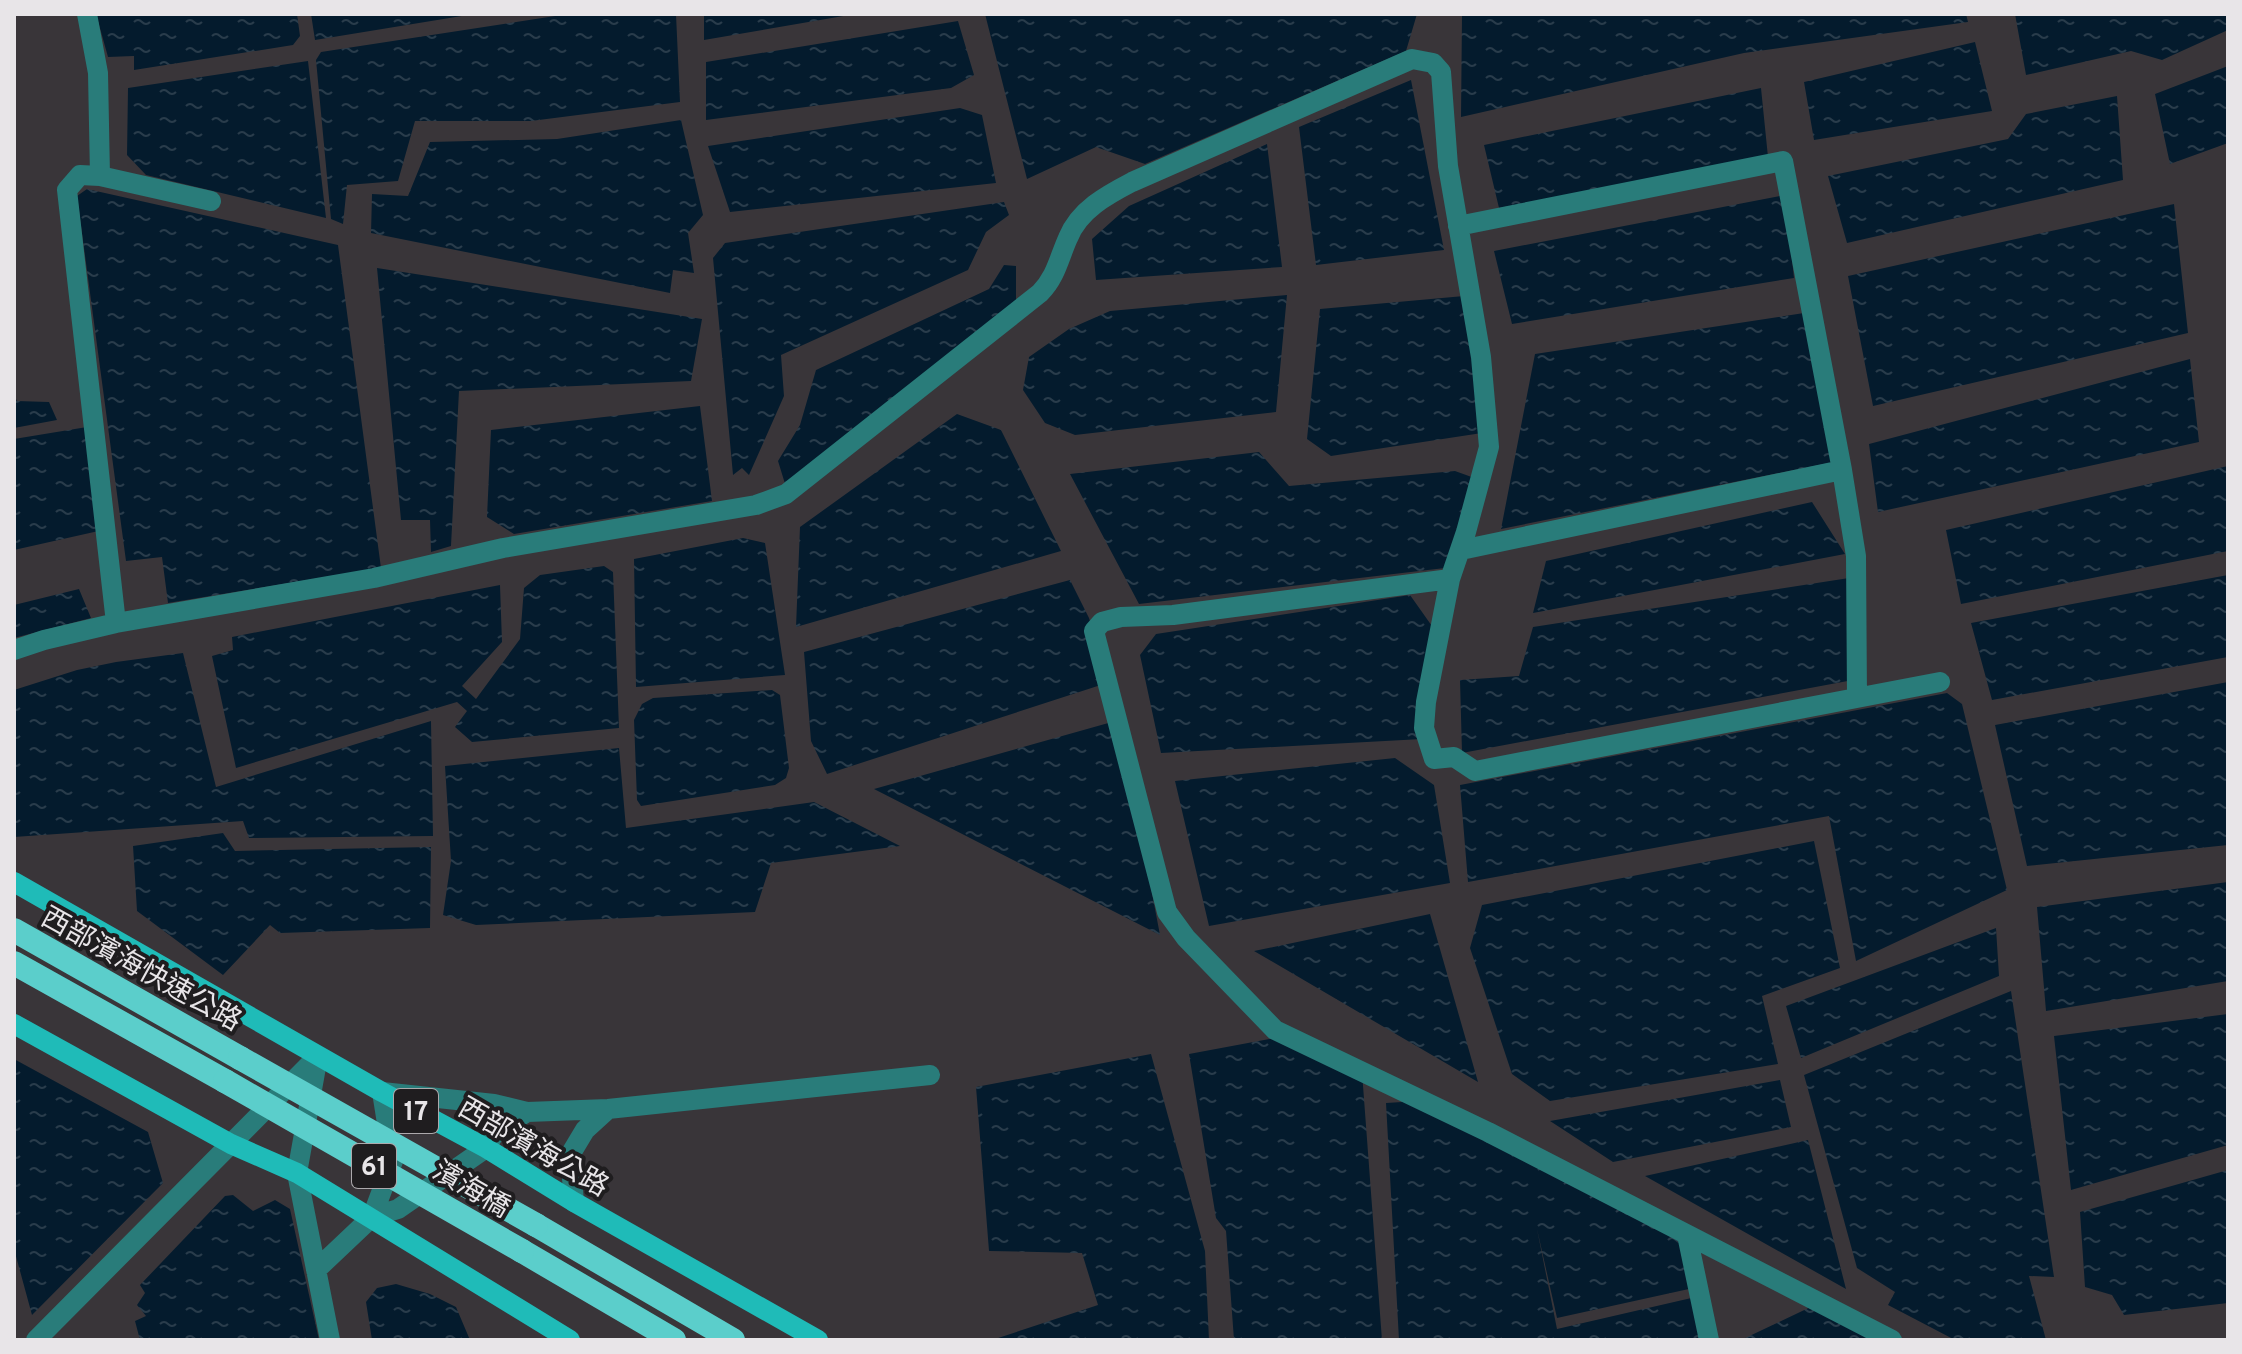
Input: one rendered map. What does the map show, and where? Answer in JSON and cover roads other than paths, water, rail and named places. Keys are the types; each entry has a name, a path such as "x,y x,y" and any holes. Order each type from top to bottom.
{"highway":[{"name":"西部濱海快速公路","path":"14,930 240,1058"},
{"name":"西部濱海快速公路","path":"14,963 225,1081"},
{"name":"濱海橋","path":"240,1058 733,1340"},
{"name":"濱海橋","path":"225,1081 674,1340"}],"main road":[{"name":"西部濱海公路","path":"14,882 486,1148 574,1202 818,1340"},
{"path":"14,1024 231,1144 297,1173 570,1340"}],"street":[{"path":"87,14 98,73 100,176"},
{"path":"14,650 116,623 374,578 503,548 756,505 786,494 1040,293 1052,280 1068,236 1081,216 1107,195 1412,59 1433,63 1441,72 1448,166 1481,357 1489,447 1450,579 1426,702 1424,728 1434,759 1454,757 1475,771 1940,682"},
{"path":"1458,226 1783,161 1856,556 1857,698"},
{"path":"116,623 67,190 80,175 100,176 211,201"},
{"path":"1461,550 1842,470"},
{"path":"1450,579 1173,615 1121,617 1102,622 1094,631 1167,912 1186,938 1275,1030 1488,1132 1892,1340"},
{"path":"36,1340 318,1056"},
{"path":"318,1056 297,1173 330,1340"},
{"path":"316,1270 372,1217 393,1161 382,1092 494,1104 527,1112 608,1109 930,1075"},
{"path":"574,1202 570,1155 585,1130 608,1109"},
{"path":"372,1217 398,1209 486,1148 495,1132 527,1112"},
{"path":"1687,1235 1709,1340"}],"water":[{"path":"96,14 297,14 300,36 293,45 134,70 134,56 108,57"},
{"path":"311,14 474,14 315,40"},
{"path":"568,14 676,14 680,102 531,121 415,121 398,181 347,185 343,224 331,219 316,60 321,52"},
{"path":"704,14 855,14 704,40"},
{"path":"985,14 1417,14 1406,51 1145,164 1096,147 1027,179"},
{"path":"1462,14 1966,14 1968,22 1744,53 1461,117"},
{"path":"2015,14 2228,14 2228,30 2162,60 2131,51 2026,75"},
{"path":"958,21 974,75 951,88 706,120 706,62"},
{"path":"1975,42 1992,111 1814,140 1804,82"},
{"path":"308,61 326,218 146,175 127,155 128,88"},
{"path":"2228,66 2228,143 2170,164 2155,94"},
{"path":"1411,80 1444,250 1316,265 1299,127"},
{"path":"1761,88 1768,157 1499,208 1484,145"},
{"path":"2117,96 2123,180 1847,243 1828,176 2008,139 2026,114"},
{"path":"960,108 982,115 996,183 730,212 708,146"},
{"path":"681,120 703,215 688,233 694,273 673,270 670,293 371,233 372,194 408,196 430,142 557,139"},
{"path":"1267,144 1282,267 1096,280 1092,239 1129,206"},
{"path":"87,189 338,245 381,568 168,603 162,557 126,561 77,196"},
{"path":"1785,195 1794,278 1512,324 1494,251"},
{"path":"1004,202 1009,215 986,232 968,270 781,355 784,396 749,475 742,468 733,475 713,258 725,243"},
{"path":"2174,204 2188,333 1873,406 1848,276"},
{"path":"1004,265 1016,266 1016,306 786,487 778,461 800,425 816,370 989,289"},
{"path":"377,268 702,319 691,381 459,391 451,546 431,552 430,520 401,520"},
{"path":"1287,295 1276,412 1075,435 1045,423 1023,390 1029,357 1069,329 1110,311"},
{"path":"1464,296 1482,433 1331,456 1307,439 1320,309"},
{"path":"1804,313 1834,462 1501,529 1535,354"},
{"path":"2190,359 2199,442 1878,512 1869,444"},
{"path":"14,395 17,401 49,402 57,420 14,428"},
{"path":"700,406 712,501 514,534 487,517 491,430"},
{"path":"957,414 1001,430 1061,551 796,627 800,527"},
{"path":"87,427 103,530 14,550 14,439"},
{"path":"1259,452 1289,486 1455,471 1480,480 1445,568 1139,604 1070,474"},
{"path":"2228,466 2228,551 1961,604 1946,530"},
{"path":"1812,502 1845,554 1533,613 1546,561"},
{"path":"743,538 765,543 785,675 636,687 634,559"},
{"path":"604,566 613,572 619,728 472,742 455,727 467,711 457,702 236,768 212,656 233,650 232,637 500,585 502,642 462,686 476,699 520,639 524,588 540,575"},
{"path":"2228,575 2228,657 1992,700 1971,623"},
{"path":"1849,578 1853,680 1462,753 1460,680 1519,676 1533,627"},
{"path":"1070,580 1089,618 1110,682 827,774 811,741 804,652"},
{"path":"79,589 91,618 14,638 14,605"},
{"path":"1410,595 1439,636 1422,739 1161,753 1140,655 1156,634"},
{"path":"183,653 216,787 431,721 433,836 249,838 243,821 14,837 14,690 77,670"},
{"path":"2228,682 2228,845 2027,866 1995,725"},
{"path":"772,690 780,695 789,768 786,778 775,785 641,806 637,800 634,720 642,704 653,698"},
{"path":"1947,693 1962,704 2007,890 1856,961 1829,816 1468,882 1460,785"},
{"path":"1119,720 1160,935 874,789"},
{"path":"619,748 626,828 814,802 900,846 771,863 755,912 476,925 443,915 451,861 445,766"},
{"path":"1395,758 1434,785 1450,883 1209,926 1175,781"},
{"path":"223,833 235,851 431,847 430,928 280,933 270,925 223,975 137,911 133,846"},
{"path":"1814,841 1840,968 1762,996 1778,1064 1550,1101 1512,1074 1470,948 1482,905"},
{"path":"2228,882 2228,981 2046,1011 2037,907"},
{"path":"1430,914 1478,1082 1254,951"},
{"path":"1996,928 1999,976 1801,1058 1786,1006"},
{"path":"2011,991 2054,1277 2029,1276 2046,1340 1955,1340 1888,1305 1895,1292 1857,1268 1804,1075"},
{"path":"2228,1014 2228,1145 2071,1190 2054,1036"},
{"path":"1286,1036 1362,1072 1382,1340 1234,1340 1226,1231 1216,1218 1189,1054"},
{"path":"1151,1054 1205,1251 1209,1340 992,1340 1098,1305 1082,1253 989,1251 976,1087"},
{"path":"14,1059 148,1132 163,1183 32,1315 14,1249"},
{"path":"1780,1080 1791,1127 1613,1162 1550,1121"},
{"path":"1418,1101 1687,1235 1698,1287 1557,1318 1537,1229 1557,1329 1700,1296 1709,1340 1399,1340 1386,1103"},
{"path":"1808,1140 1846,1289 1645,1176"},
{"path":"2228,1170 2228,1303 2124,1315 2112,1295 2085,1287 2080,1212"},
{"path":"233,1195 253,1211 275,1200 290,1209 319,1340 140,1340 135,1321 146,1316 137,1305 145,1293 140,1285 225,1196"},
{"path":"396,1284 430,1294 456,1307 470,1340 372,1340 366,1302 377,1288"},
{"path":"1819,1303 1892,1340 1741,1340"}]}
